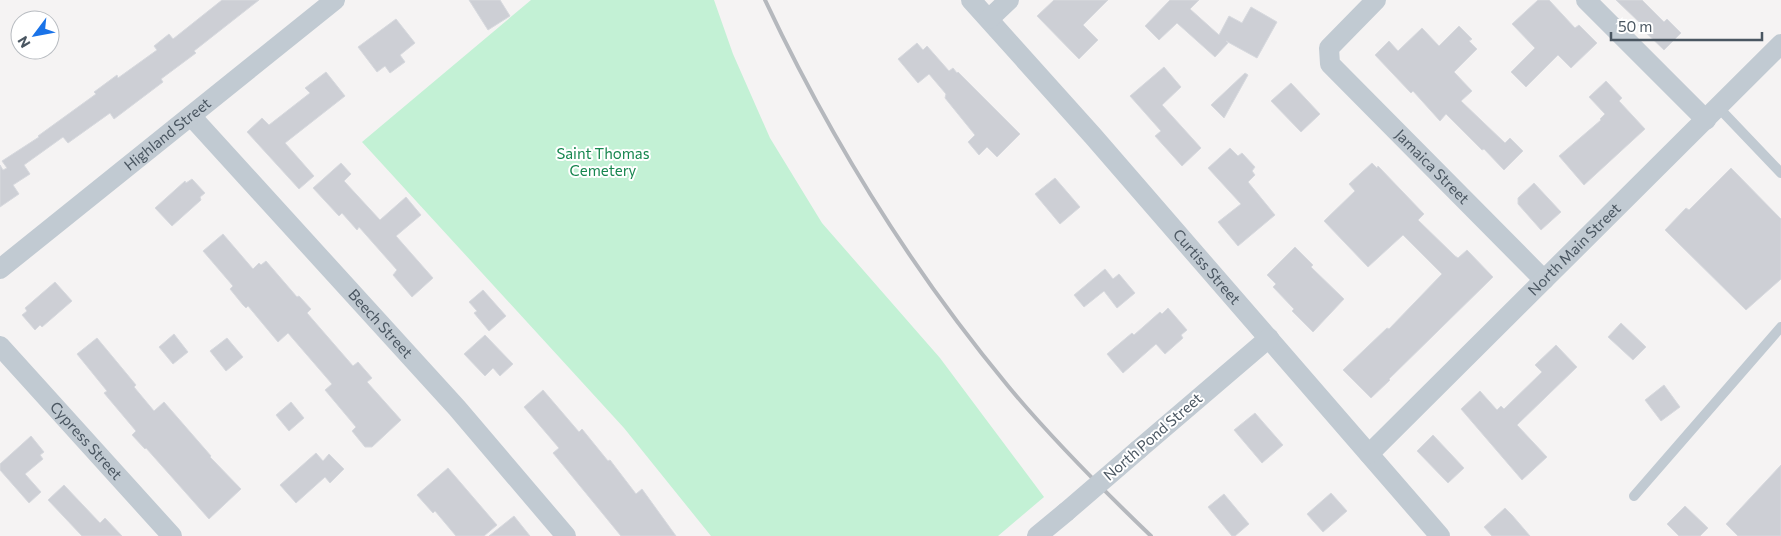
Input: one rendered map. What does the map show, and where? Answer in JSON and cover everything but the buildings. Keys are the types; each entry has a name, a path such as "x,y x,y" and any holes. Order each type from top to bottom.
{"street":[{"name":"Curtiss Street","path":"971,0 1100,143 1440,536"},
{"path":"989,20 1009,0"},
{"name":"Jamaica Street","path":"1376,0 1329,48 1330,64 1544,280"},
{"path":"1586,0 1712,114"},
{"name":"Highland Street","path":"0,269 191,116 326,2"},
{"name":"North Main Street","path":"1369,454 1781,44"},
{"name":"Beech Street","path":"191,116 457,408 566,536"},
{"name":"North Pond Street","path":"1037,536 1268,338"},
{"name":"Cypress Street","path":"0,346 172,536"}],"lane":[{"path":"1712,114 1781,174"},
{"path":"1634,496 1781,327"}],"green space":[{"name":"Saint Thomas Cemetery","path":"531,0 714,0 733,54 770,138 822,223 940,358 1044,497 998,536 711,536 624,428 362,142"}],"railway":[{"path":"765,0 790,51 845,152 874,201 938,296 1025,406 1077,463 1151,536"}]}
